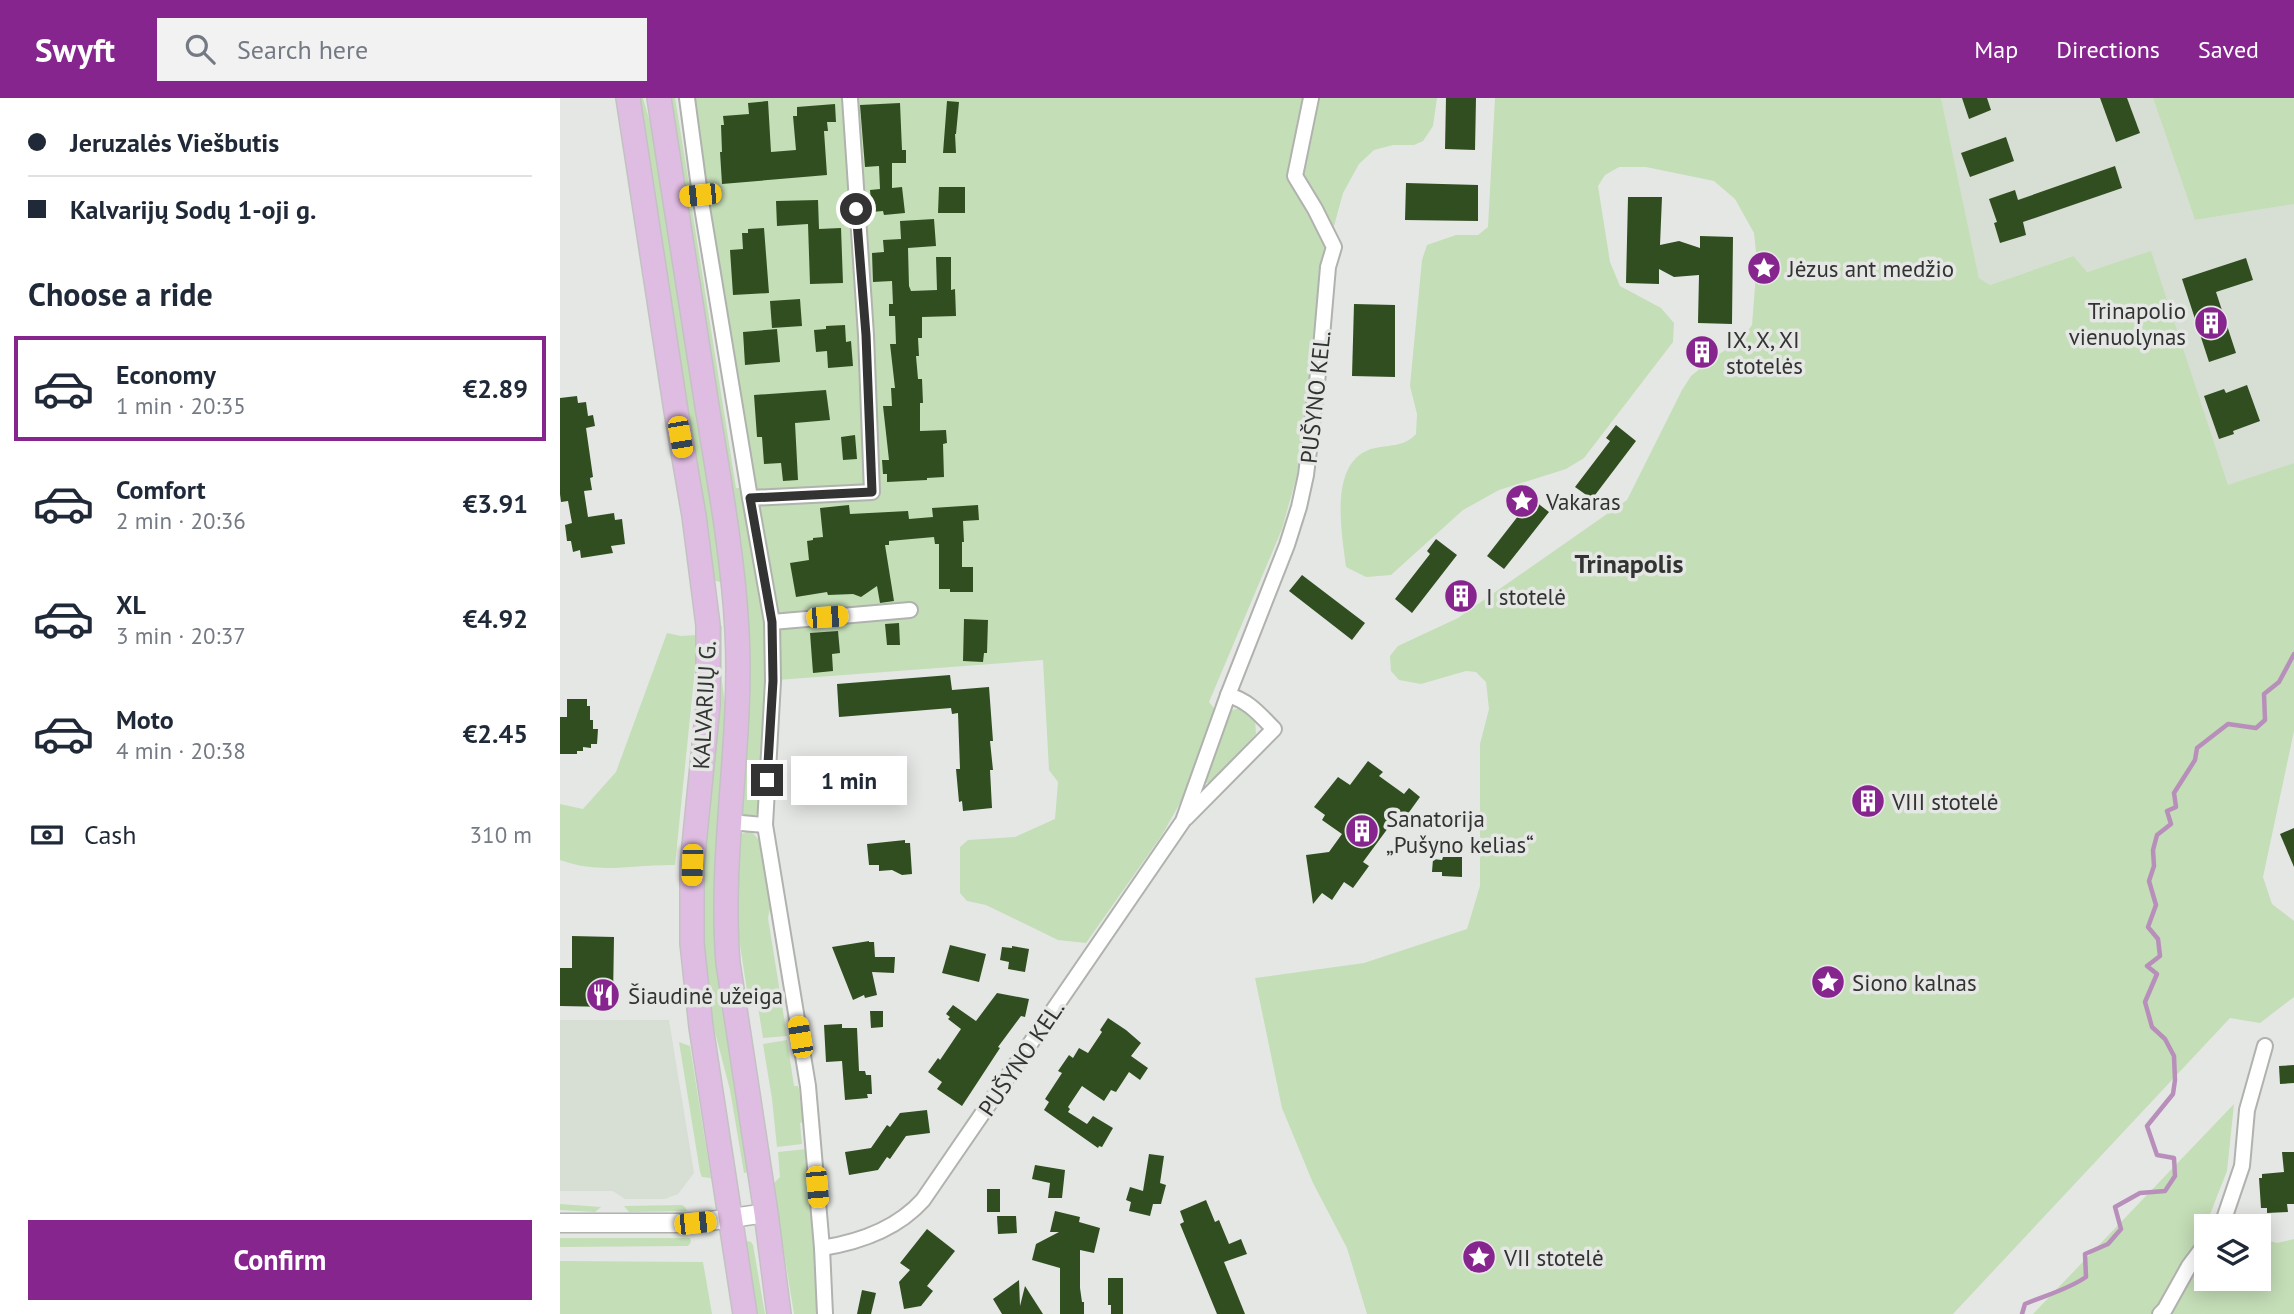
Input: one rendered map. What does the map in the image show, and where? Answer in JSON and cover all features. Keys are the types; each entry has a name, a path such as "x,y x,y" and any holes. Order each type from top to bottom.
{"main road":[{"name":"KALVARIJŲ G.","path":"628,98 706,604 708,706 694,831 691,918 701,1027 745,1314"},
{"name":"KALVARIJŲ G.","path":"659,98 724,509 735,600 737,711 725,883 728,963 779,1314"},
{"path":"706,604 735,600"}],"street":[{"path":"687,98 700,195 772,622 773,681 765,825 808,1086 825,1314"},
{"path":"750,498 872,492 866,335 850,98"},
{"name":"PUŠYNO KEL.","path":"1183,821 1228,695 1287,545 1306,475 1328,267 1334,247 1296,176 1311,98"},
{"path":"674,198 700,195"},
{"path":"772,622 910,610"},
{"name":"PUŠYNO KEL.","path":"822,1248 845,1244 891,1227 912,1213 1183,821 1274,729 1251,705 1228,695"},
{"path":"730,822 765,825"},
{"path":"2226,1214 2242,1166 2248,1110 2265,1046"},
{"path":"560,1223 695,1223 766,1213"},
{"path":"2160,1314 2194,1259"}],"shaded area":[{"path":"1941,98 2153,98 2195,220 2294,204 2294,463 2228,486 2151,252 2086,272 2072,256 1990,285 1979,278"},
{"path":"560,1020 669,1020 694,1173 678,1194 665,1199 625,1199 613,1191 560,1191"}],"green space":[{"path":"637,98 643,98 659,154 723,576 720,582 713,580"},
{"path":"667,98 675,98 690,190 683,190"},
{"path":"694,98 1437,98 1433,126 1423,141 1414,145 1393,145 1374,150 1359,164 1343,193 1324,263 1297,475 1282,529 1209,702 1217,712 1185,794 1162,835 1086,943 1058,940 986,905 967,901 960,893 960,847 968,840 1015,837 1055,819 1058,782 1049,770 1043,660 777,680"},
{"path":"1495,98 1941,98 1979,278 1990,285 2073,256 2087,272 2151,251 2228,485 2294,463 2294,731 2263,877 2272,904 2294,921 2294,997 2260,1023 2230,1018 1953,1314 1367,1314 1347,1248 1313,1183 1282,1108 1255,978 1364,963 1467,929 1480,886 1480,744 1489,709 1486,682 1476,672 1466,671 1421,684 1399,680 1391,671 1390,656 1398,646 1458,618 1627,500 1691,376 1741,340 1752,325 1757,261 1754,233 1735,199 1714,181 1646,167 1619,167 1605,175 1598,186 1610,262 1620,286 1661,308 1674,323 1673,342 1584,458 1566,469 1499,490 1463,510 1391,575 1366,577 1346,567 1341,501 1348,469 1357,457 1371,449 1401,444 1416,434 1417,414 1410,386 1422,260 1427,245 1456,235 1478,235 1488,227"},
{"path":"2153,98 2294,98 2294,204 2195,220"},
{"path":"692,209 736,488 741,488 767,634 768,693 758,813 751,818 739,811 747,716 687,210"},
{"path":"719,626 722,626 722,681 727,720 714,920 718,964 750,1172 744,1173 730,1090 709,1009 703,954 702,875"},
{"path":"667,633 696,635 675,865 603,868 560,860 560,804 583,809 616,772"},
{"path":"1237,709 1247,709 1255,718 1256,734 1215,780 1206,783 1204,780 1225,717"},
{"path":"750,830 760,841 771,904 768,918 787,1036 763,1038 756,994 748,997 737,925 736,837"},
{"path":"787,1040 794,1086 798,1086 799,1090 803,1122 800,1123 802,1144 777,1147 763,1044"},
{"path":"679,1042 690,1046 711,1178 702,1177 700,1172"},
{"path":"2234,1104 2227,1171 2210,1214 2194,1214 2194,1291 2271,1291 2271,1241 2277,1243 2294,1239 2294,1314 2033,1314"},
{"path":"807,1149 818,1314 794,1314 773,1184 780,1177 778,1152"},
{"path":"560,1204 601,1207 595,1212 560,1210"},
{"path":"682,1205 687,1211 629,1212 624,1206"},
{"path":"560,1238 690,1238 691,1242 688,1246 560,1247"},
{"path":"747,1241 753,1245 765,1314 754,1314"},
{"path":"560,1261 703,1262 712,1314 560,1314"}],"building":[{"path":"1446,98 1476,98 1475,150 1445,149"},
{"path":"1962,98 1987,98 1991,110 1969,119"},
{"path":"2100,98 2127,98 2140,133 2116,142"},
{"path":"768,101 771,152 796,150 793,116 797,116 797,107 835,104 836,122 827,122 828,131 824,131 827,175 722,184 720,152 723,116 749,114 748,103"},
{"path":"947,101 959,102 955,134 956,153 943,153"},
{"path":"900,103 902,150 906,150 906,163 892,163 892,188 902,187 905,213 884,215 883,211 872,212 870,190 880,189 879,166 865,167 860,105"},
{"path":"2006,137 2014,161 1970,177 1961,153"},
{"path":"2115,166 2122,188 2023,222 2026,235 2000,243 1994,223 1997,222 1989,199 2015,190 2018,200"},
{"path":"1406,183 1478,185 1478,221 1405,220"},
{"path":"939,187 965,187 965,213 938,213"},
{"path":"1628,197 1662,197 1660,245 1679,241 1700,248 1700,236 1733,237 1732,324 1698,323 1699,275 1674,277 1659,269 1659,284 1626,283"},
{"path":"818,200 819,229 841,228 843,283 810,284 808,224 777,226 776,201"},
{"path":"934,219 936,246 908,248 909,286 911,291 937,290 936,257 951,257 951,290 955,289 956,316 922,317 922,338 918,338 919,356 916,356 918,379 922,379 920,431 946,430 947,443 943,444 944,477 887,482 887,474 883,474 882,460 889,460 883,406 892,406 891,388 895,388 890,344 896,344 895,316 889,316 889,304 893,304 892,281 873,282 872,253 884,252 883,240 901,239 900,221"},
{"path":"764,228 769,293 733,295 730,250 743,249 742,233 748,233 748,229"},
{"name":"Trinapolio vienuolynas","path":"2246,258 2253,280 2216,292 2236,353 2209,362 2182,279"},
{"path":"800,299 802,326 772,328 770,301"},
{"path":"1354,304 1395,305 1395,377 1352,376"},
{"path":"845,325 846,342 851,341 853,366 828,368 827,351 816,352 814,330"},
{"path":"777,329 780,362 745,365 743,332"},
{"path":"2247,385 2260,421 2219,439 2204,396 2224,389 2226,393"},
{"path":"826,390 830,420 795,423 798,480 783,481 781,463 764,464 762,437 757,437 754,395"},
{"path":"577,396 578,403 586,402 588,416 593,415 595,426 586,428 593,477 590,478 592,490 584,491 588,517 614,513 615,520 622,519 625,544 611,546 613,553 581,558 580,550 573,552 571,541 567,541 565,525 572,523 568,501 561,502 560,494 560,398"},
{"path":"1616,425 1636,441 1592,499 1575,487 1610,441 1606,438"},
{"path":"855,435 857,459 843,460 841,437"},
{"path":"1527,495 1549,512 1504,569 1487,556 1522,511 1517,508"},
{"path":"849,505 850,514 908,511 909,519 933,517 932,508 978,505 979,520 963,521 962,567 973,567 973,592 939,589 939,544 935,544 934,537 889,541 889,545 885,545 894,601 880,603 877,586 861,597 853,594 828,595 827,592 796,597 790,563 809,560 807,541 823,537 820,508"},
{"path":"1436,539 1457,555 1412,613 1395,599 1430,554 1427,551"},
{"path":"1302,575 1365,623 1352,640 1289,591"},
{"path":"964,619 988,620 987,653 984,653 983,662 963,661"},
{"path":"899,623 900,645 887,645 885,624"},
{"path":"838,631 840,653 832,654 833,671 813,673 810,633"},
{"path":"950,675 952,690 989,687 993,741 990,741 993,770 990,770 992,808 963,811 962,801 959,802 956,769 960,769 958,713 952,714 951,708 839,717 837,684"},
{"path":"567,699 587,699 593,729 598,729 597,744 591,744 591,748 583,747 583,751 577,751 577,754 560,754 560,717 567,717"},
{"name":"Sanatorija „Pušyno kelias“","path":"1368,761 1383,772 1379,776 1404,794 1409,788 1420,797 1397,829 1391,824 1363,862 1369,866 1353,888 1344,882 1332,900 1322,893 1313,904 1306,855 1329,852 1342,834 1322,820 1325,815 1314,807 1338,777 1350,785"},
{"path":"2294,828 2294,867 2280,834"},
{"path":"905,840 905,843 910,843 912,874 902,875 892,870 879,871 879,865 869,865 867,844"},
{"path":"1443,857 1462,857 1462,877 1442,876 1442,872 1432,872 1433,859 1442,860"},
{"path":"572,936 614,937 613,999 610,999 610,1007 560,1006 560,968 572,968"},
{"path":"874,942 875,957 895,957 894,973 872,972 877,995 865,998 864,995 853,1000 832,947"},
{"path":"950,945 986,954 979,982 942,973"},
{"path":"1002,947 1029,949 1025,972 1008,969 1009,962 1000,960"},
{"path":"997,993 1029,999 1025,1017 1021,1016 998,1047 1000,1048 962,1106 937,1089 942,1082 928,1072 938,1058 940,1060 961,1029 948,1019 950,1017 946,1014 953,1005 976,1021"},
{"path":"870,1011 883,1011 883,1027 871,1028"},
{"path":"1108,1018 1141,1043 1131,1056 1148,1068 1140,1080 1129,1072 1116,1092 1111,1090 1104,1101 1082,1086 1068,1107 1068,1112 1087,1124 1093,1116 1113,1128 1102,1147 1098,1148 1044,1110 1049,1102 1045,1099 1062,1073 1058,1071 1069,1055 1073,1058 1079,1048 1088,1053"},
{"path":"842,1024 842,1028 857,1028 859,1071 871,1075 872,1094 867,1094 868,1098 845,1100 842,1061 826,1062 824,1025"},
{"path":"2294,1065 2294,1083 2280,1084 2279,1066"},
{"path":"927,1110 930,1133 906,1136 890,1159 887,1157 878,1170 849,1175 845,1152 871,1148 887,1125 890,1127 900,1113"},
{"path":"2282,1152 2294,1152 2294,1204 2287,1204 2288,1212 2267,1213 2267,1208 2261,1208 2259,1178 2262,1178 2262,1174 2284,1172"},
{"path":"1149,1154 1164,1156 1160,1183 1166,1185 1161,1204 1153,1204 1150,1216 1129,1211 1131,1202 1126,1200 1130,1187 1143,1191"},
{"path":"1035,1165 1065,1170 1062,1198 1048,1198 1050,1183 1032,1179"},
{"path":"987,1189 1000,1189 1000,1212 987,1212"},
{"path":"1206,1200 1215,1222 1219,1220 1229,1244 1241,1239 1247,1254 1224,1262 1245,1314 1217,1314 1180,1224 1184,1222 1180,1211"},
{"path":"1055,1211 1080,1217 1079,1222 1100,1228 1094,1253 1080,1250 1080,1288 1084,1314 1060,1314 1060,1268 1032,1260 1036,1244 1059,1232 1050,1232"},
{"path":"997,1216 1016,1216 1017,1233 998,1234"},
{"path":"927,1229 955,1251 927,1286 933,1291 921,1306 904,1309 899,1282 910,1270 900,1263"},
{"path":"1108,1278 1123,1278 1123,1314 1111,1314 1111,1305 1108,1305"},
{"path":"1019,1280 1020,1306 1025,1286 1043,1314 1002,1314 993,1299"},
{"path":"862,1290 876,1293 871,1314 857,1314"}],"waterway":[{"path":"2022,1314 2025,1304 2086,1277 2085,1254 2108,1244 2121,1229 2115,1207 2140,1193 2165,1191 2175,1176 2174,1158 2157,1155 2147,1126 2173,1094 2175,1080 2174,1056 2165,1039 2152,1027 2145,1002 2157,974 2147,966 2160,956 2158,939 2148,927 2156,905 2149,881 2154,866 2153,850 2157,835 2171,824 2167,811 2176,807 2174,793 2195,760 2197,748 2228,724 2256,728 2265,720 2264,694 2279,682 2294,654"}],"place":[{"name":"Jėzus ant medžio","path":"1764,268"},
{"name":"Trinapolio vienuolynas","path":"2211,323"},
{"name":"IX, X, XI stotelės","path":"1702,352"},
{"name":"Vakaras","path":"1522,501"},
{"name":"I stotelė","path":"1461,596"},
{"name":"VIII stotelė","path":"1868,801"},
{"name":"Sanatorija „Pušyno kelias“","path":"1362,831"},
{"name":"Siono kalnas","path":"1828,982"},
{"name":"Šiaudinė užeiga","path":"603,995"},
{"name":"VII stotelė","path":"1479,1257"}],"district":[{"name":"Trinapolis","path":"1629,563"}],"route":[{"path":"767,780 773,681 772,622 750,498 872,492 866,335 856,209"}]}
